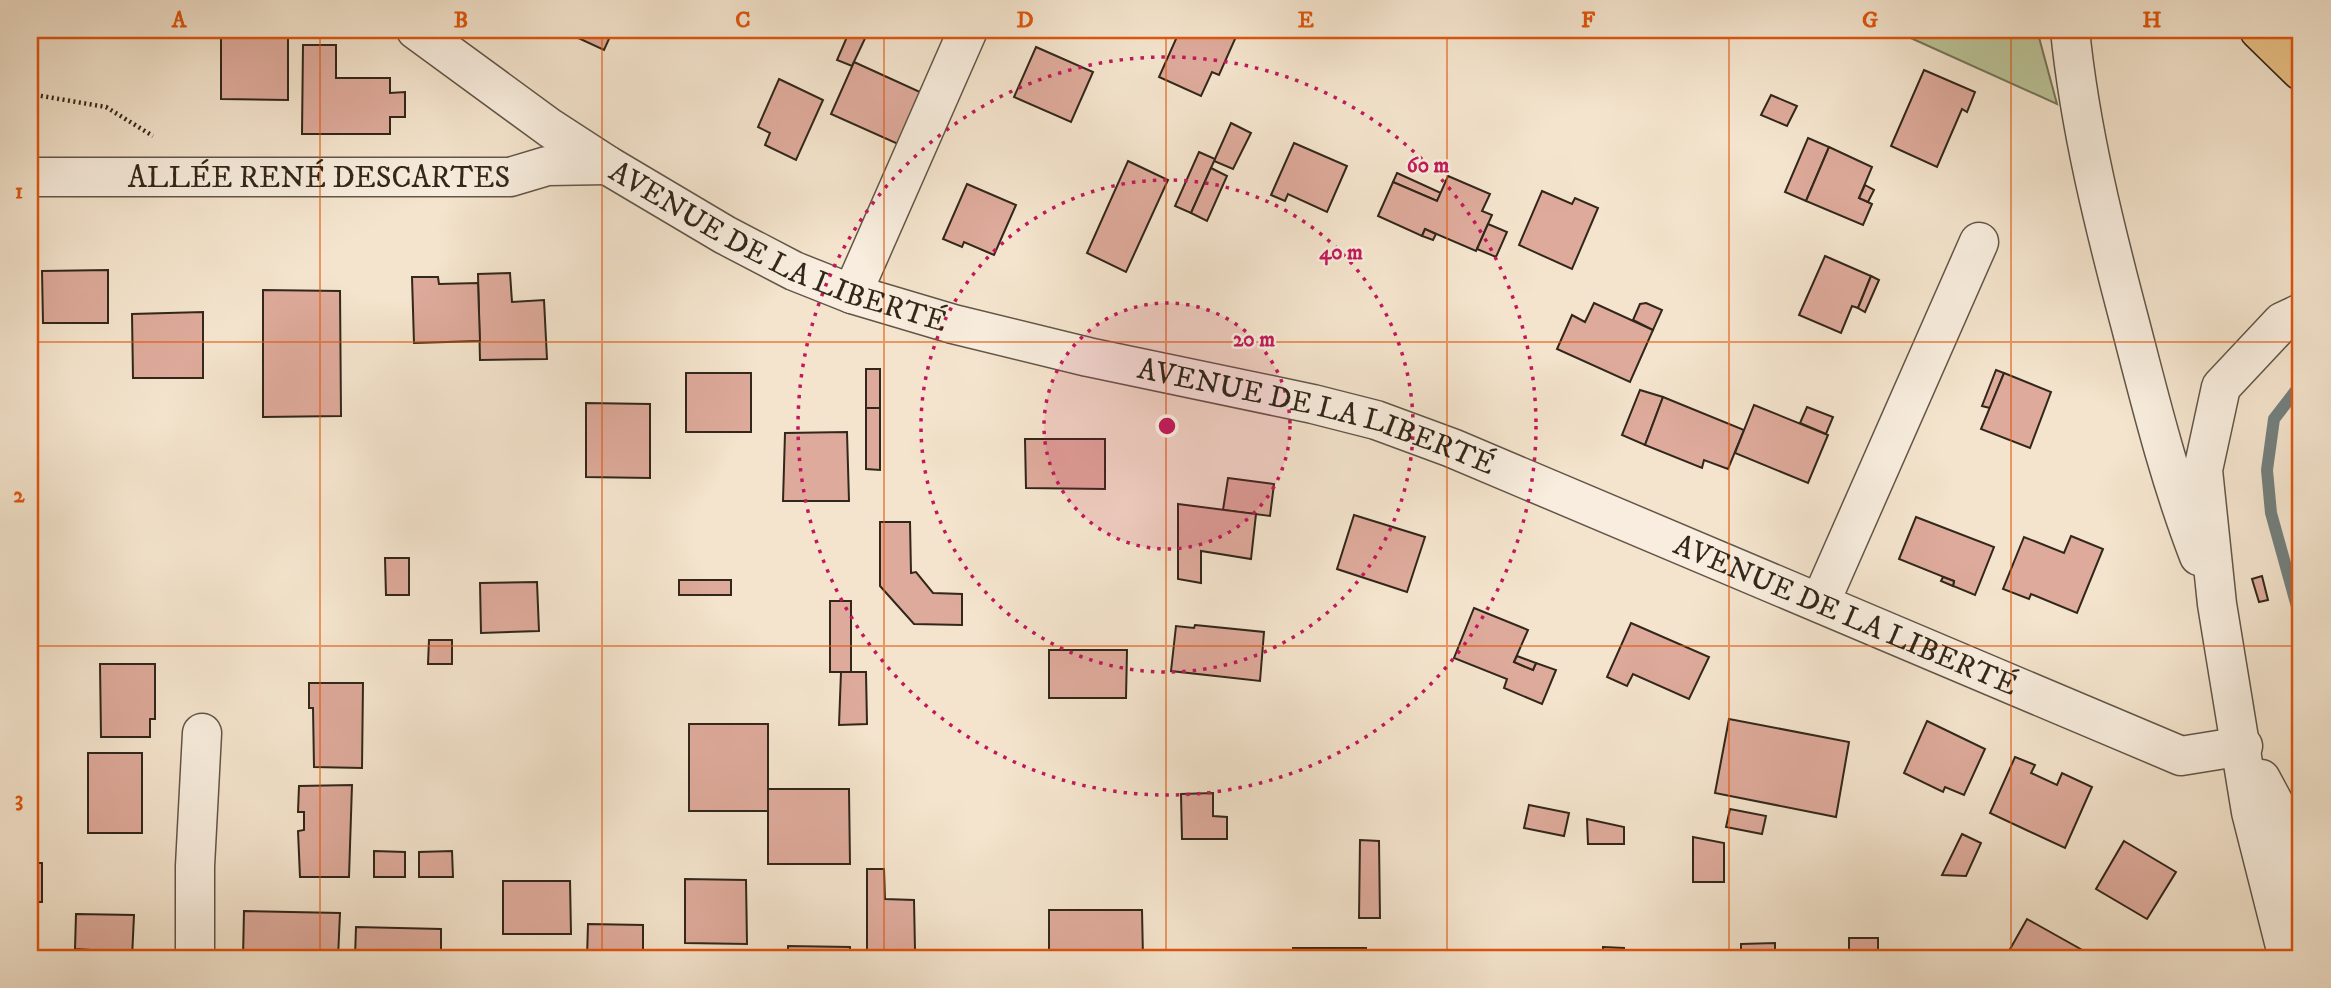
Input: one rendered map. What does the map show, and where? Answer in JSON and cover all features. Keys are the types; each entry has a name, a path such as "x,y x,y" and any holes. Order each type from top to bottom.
{"main road":[{"path":"2259,30 2301,71"}],"street":[{"name":"AVENUE DE LA LIBERTÉ","path":"416,30 540,121 607,165 726,235 794,271 852,294 1021,341 1239,387 1376,420 1452,448 2181,756 2243,746"},
{"path":"852,294 968,30"},
{"path":"2070,30 2075,82 2104,227 2173,488 2217,604"},
{"name":"ALLÉE RENÉ DESCARTES","path":"30,177 510,177 547,166 607,165"},
{"path":"1820,603 1979,242"},
{"path":"2288,958 2251,812 2243,746 2217,604 2203,470 2221,387 2282,322 2301,313"},
{"path":"195,958 195,866 202,733"},
{"path":"2243,746 2275,804 2301,883"}],"path":[{"path":"30,94 106,107 164,143"}],"green space":[{"path":"1893,30 2037,30 2057,104"}],"building":[{"path":"561,30 613,30 604,50"},
{"path":"850,30 869,30 852,66 837,60"},
{"path":"1180,30 1239,30 1219,75 1212,72 1201,96 1159,77"},
{"path":"221,37 288,37 288,100 221,99"},
{"path":"303,45 336,45 336,78 390,78 390,93 405,92 405,117 390,117 390,134 302,134"},
{"path":"1036,47 1093,72 1071,122 1014,97"},
{"path":"854,62 920,92 898,144 831,114"},
{"path":"1924,70 1975,92 1967,112 1962,109 1937,167 1891,146"},
{"path":"779,79 823,100 796,160 765,145 770,133 758,127"},
{"path":"1771,95 1797,106 1787,126 1761,115"},
{"path":"1231,123 1251,133 1233,169 1214,161"},
{"path":"1808,138 1829,147 1806,201 1785,192"},
{"path":"1294,143 1347,166 1327,212 1288,194 1285,201 1271,195"},
{"path":"1829,147 1872,167 1859,198 1872,204 1863,225 1806,201"},
{"path":"1199,152 1215,159 1191,213 1175,206"},
{"path":"1128,161 1168,180 1126,272 1087,253"},
{"path":"1211,168 1227,176 1207,221 1191,213"},
{"path":"1397,173 1441,193 1437,201 1393,182"},
{"path":"1448,176 1490,194 1482,211 1492,215 1476,251 1425,229 1422,236 1378,216 1393,182 1437,201"},
{"path":"967,184 1016,205 994,255 964,242 962,247 943,239"},
{"path":"1865,185 1874,190 1868,202 1859,198"},
{"path":"1542,191 1572,204 1575,198 1598,208 1572,269 1519,245"},
{"path":"1488,224 1507,232 1496,257 1477,249"},
{"path":"1425,229 1436,234 1433,240 1422,236"},
{"path":"1825,256 1871,276 1858,308 1852,306 1841,333 1799,315"},
{"path":"108,270 108,323 43,323 42,271"},
{"path":"510,273 512,302 544,300 547,359 480,360 478,274"},
{"path":"1871,276 1879,280 1865,312 1858,308"},
{"path":"412,277 438,277 439,284 478,283 480,341 414,343"},
{"path":"263,290 340,291 341,416 263,417"},
{"path":"1594,303 1653,330 1630,382 1557,349 1572,315 1585,322"},
{"path":"1646,303 1662,310 1653,330 1633,320 1640,304"},
{"path":"203,312 203,378 133,378 132,314"},
{"path":"866,369 880,369 880,408 866,408"},
{"path":"1996,370 2004,373 1990,408 1982,406"},
{"path":"686,373 751,373 751,432 686,432"},
{"path":"2004,373 2051,392 2030,448 1981,429"},
{"path":"1640,390 1663,397 1645,445 1622,435"},
{"path":"1663,397 1744,430 1728,469 1704,460 1702,468 1645,445"},
{"path":"586,403 650,404 650,478 586,477"},
{"path":"1754,405 1828,435 1808,483 1735,453"},
{"path":"1807,407 1833,417 1826,434 1800,423"},
{"path":"866,408 880,408 880,470 866,469"},
{"path":"847,432 849,501 783,501 785,433"},
{"path":"1025,439 1105,439 1105,489 1026,488"},
{"path":"1228,478 1274,484 1270,516 1223,510"},
{"path":"1178,504 1256,514 1251,559 1201,551 1201,583 1178,579"},
{"path":"1354,515 1425,537 1407,592 1337,569"},
{"path":"1916,517 1994,547 1975,595 1953,586 1954,581 1899,559"},
{"path":"880,522 910,522 911,573 916,572 933,593 962,594 962,625 914,624 880,586"},
{"path":"2071,536 2103,549 2077,613 2031,594 2029,599 2003,589 2024,537 2064,553"},
{"path":"385,558 409,558 409,595 386,595"},
{"path":"2262,576 2268,600 2259,602 2252,579"},
{"path":"1943,577 1954,581 1953,586 1941,581"},
{"path":"679,580 731,580 731,595 679,595"},
{"path":"537,582 539,631 481,633 480,583"},
{"path":"830,601 851,601 851,672 830,672"},
{"path":"1474,608 1528,630 1514,662 1533,670 1536,663 1556,670 1542,704 1504,688 1507,679 1454,658"},
{"path":"1631,623 1709,657 1689,699 1633,674 1627,686 1607,677"},
{"path":"1195,625 1264,632 1260,681 1171,671 1176,626 1194,628"},
{"path":"429,640 452,640 452,664 428,664"},
{"path":"1049,650 1127,650 1126,698 1049,698"},
{"path":"1517,656 1536,663 1533,670 1514,662"},
{"path":"100,664 155,664 155,719 150,719 150,737 101,737"},
{"path":"841,672 866,672 867,724 839,725"},
{"path":"309,683 363,683 362,768 314,767 313,708 309,708"},
{"path":"1729,719 1849,742 1836,817 1715,793"},
{"path":"1927,721 1985,749 1964,795 1945,787 1943,792 1904,773"},
{"path":"689,724 768,724 768,811 689,811"},
{"path":"88,753 142,753 142,833 88,833"},
{"path":"2015,757 2035,765 2031,773 2057,785 2062,773 2092,787 2065,848 1990,813"},
{"path":"352,785 349,877 300,877 298,831 304,830 304,812 298,812 299,786"},
{"path":"768,789 849,789 850,864 768,864"},
{"path":"1213,793 1213,816 1227,817 1227,839 1182,839 1181,794"},
{"path":"1529,805 1569,813 1564,836 1524,828"},
{"path":"1730,809 1766,816 1762,834 1726,827"},
{"path":"1587,819 1624,827 1624,844 1588,844"},
{"path":"1962,834 1981,843 1966,876 1942,875"},
{"path":"1693,837 1724,843 1724,882 1693,882"},
{"path":"1360,840 1379,841 1380,918 1359,918"},
{"path":"2124,841 2176,872 2147,919 2096,889"},
{"path":"374,851 405,852 405,877 374,877"},
{"path":"452,851 453,877 419,877 419,852"},
{"path":"30,863 42,863 42,902 30,902"},
{"path":"867,869 884,869 885,899 914,900 915,950 926,958 867,958"},
{"path":"685,879 746,880 747,944 685,943"},
{"path":"503,881 570,881 571,934 503,934"},
{"path":"1049,910 1142,910 1143,958 1049,958"},
{"path":"244,911 340,913 338,958 243,958"},
{"path":"76,914 134,915 132,958 89,958 90,950 75,949"},
{"path":"2027,919 2036,924 2093,956 2005,958"},
{"path":"588,924 643,925 643,958 587,958"},
{"path":"356,927 441,929 441,958 355,958"},
{"path":"1849,938 1878,938 1878,958 1849,958"},
{"path":"1775,943 1775,958 1741,958 1741,944"},
{"path":"788,946 850,947 850,958 788,958"},
{"path":"1603,947 1624,948 1624,958 1603,958"},
{"path":"1293,948 1366,948 1366,958 1293,958"}],"waterway":[{"path":"2301,384 2274,419 2267,470 2271,513 2301,621"}]}
